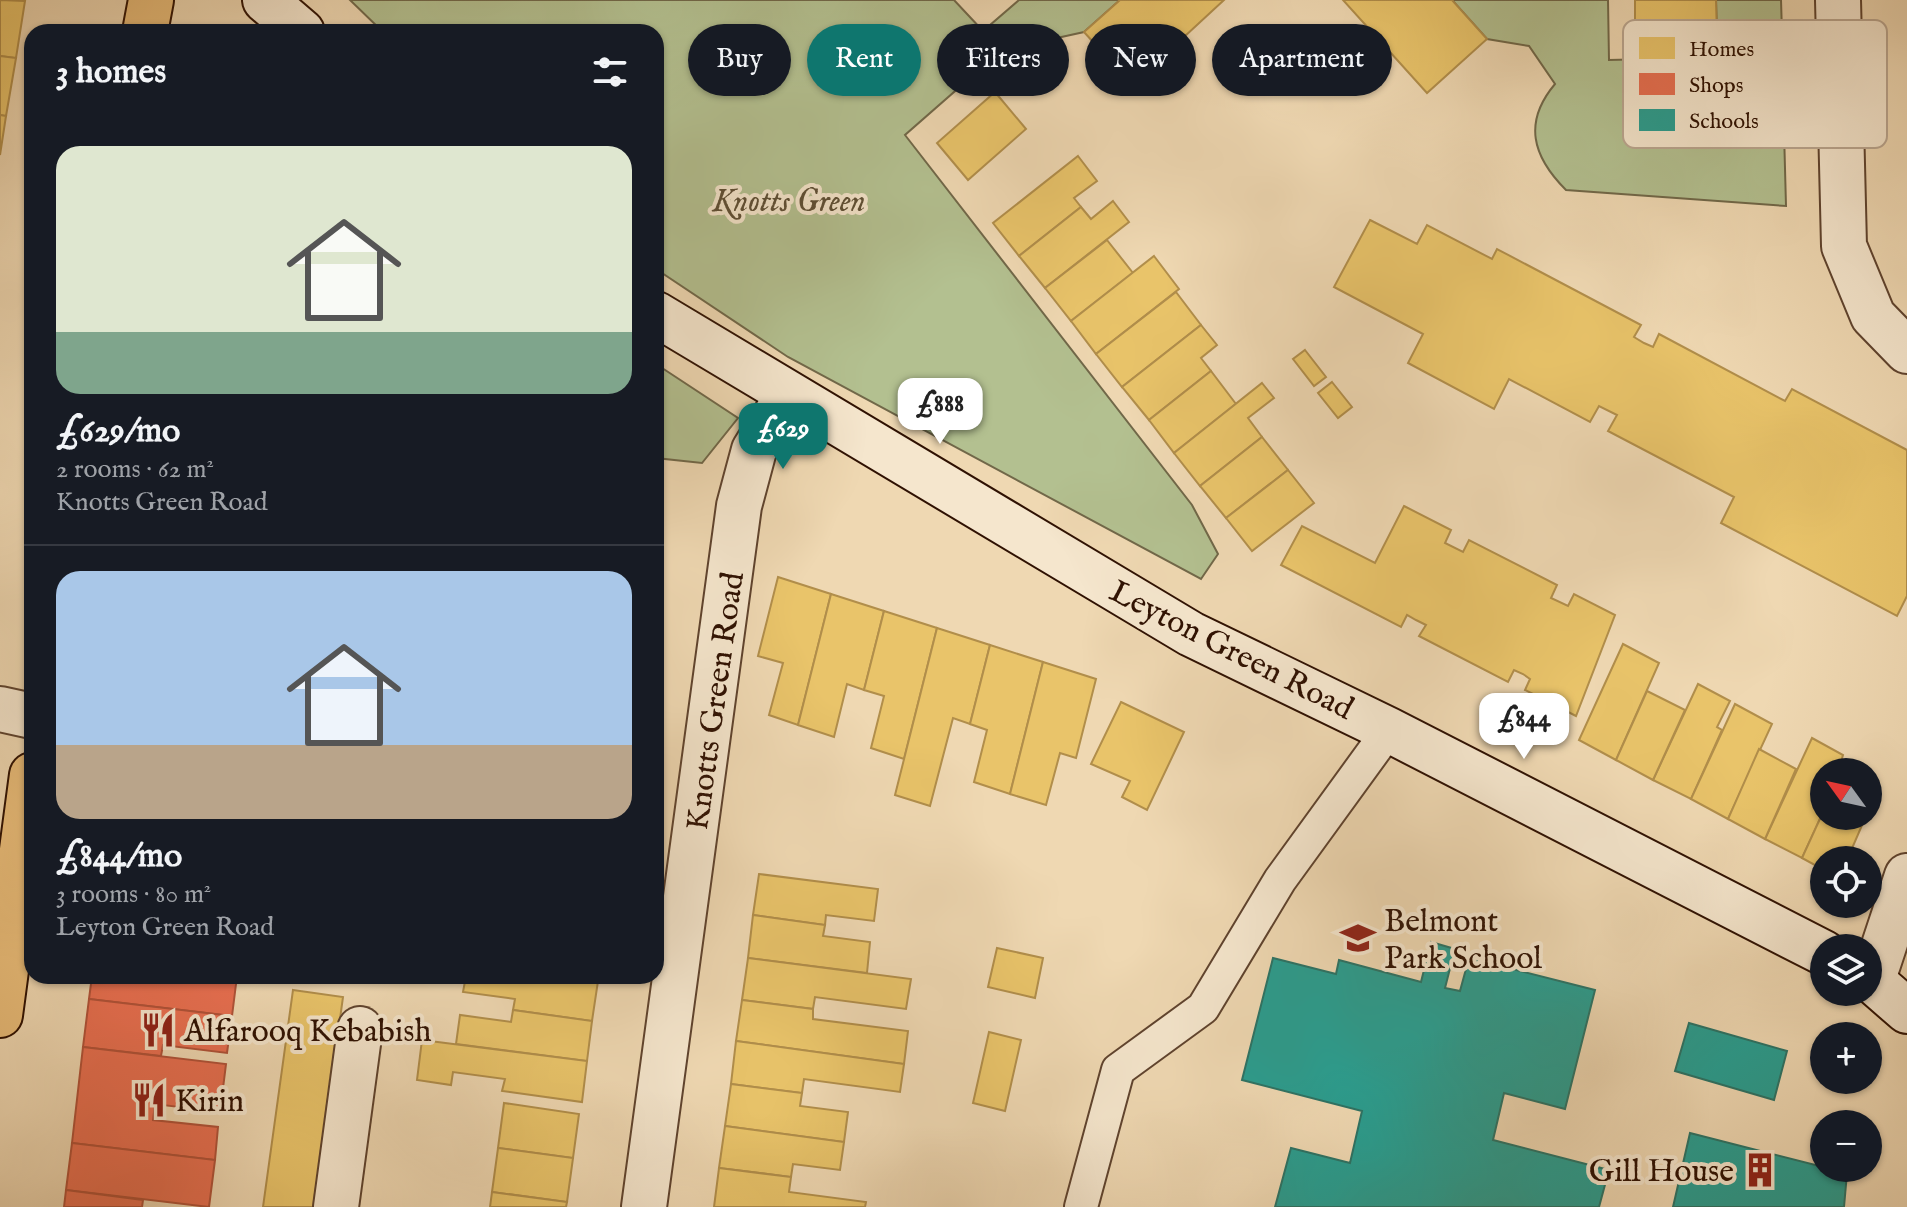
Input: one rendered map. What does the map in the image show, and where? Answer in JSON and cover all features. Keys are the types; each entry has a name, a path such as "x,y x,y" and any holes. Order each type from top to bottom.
{"main road":[{"path":"146,24 151,0"},
{"path":"0,1015 24,835"}],"street":[{"path":"265,0 293,24"},
{"path":"1838,0 1838,20"},
{"path":"1842,148 1844,246 1873,316 1907,351"},
{"name":"Leyton Green Road","path":"664,319 1179,628 1389,730 1810,946"},
{"name":"Knotts Green Road","path":"644,1207 739,506 754,450 788,395"},
{"path":"0,709 24,714"},
{"path":"1882,945 1907,876"},
{"path":"1882,989 1907,1011"},
{"path":"336,1207 360,1029"}],"lane":[{"path":"1081,1207 1118,1070 1203,1008 1280,880 1389,730"}],"green space":[{"name":"Knotts Green","path":"350,0 954,0 976,24 937,24 937,96 950,96 905,135 1192,505 1218,554 1201,579 788,357 664,274 664,24 375,24"},
{"name":"Knotts Green","path":"1019,0 1120,0 1093,24 1085,24 1084,32 1069,35 1069,24 991,24"},
{"path":"1452,0 1608,0 1609,60 1623,60 1623,148 1784,148 1786,206 1566,190 1545,164 1536,138 1538,112 1555,84 1529,46 1487,39"},
{"path":"1716,0 1781,0 1782,20 1717,20"},
{"path":"664,369 738,418 702,463 664,459"}],"building: Homes":[{"path":"0,0 25,1 16,58 0,56"},
{"path":"1120,0 1224,0 1196,26 1093,24"},
{"path":"1343,0 1452,0 1487,39 1427,93 1392,54 1392,24 1365,24"},
{"path":"1635,0 1716,0 1717,20 1635,20"},
{"path":"0,56 16,58 6,116 0,115"},
{"path":"990,96 998,96 1026,129 968,180 937,143"},
{"path":"0,115 6,116 0,155"},
{"path":"1078,156 1097,181 1074,198 1081,207 1019,256 993,223"},
{"path":"1113,201 1129,222 1045,288 1019,256 1081,207 1091,219"},
{"path":"1370,220 1417,244 1427,225 1492,259 1497,249 1641,325 1634,337 1644,343 1653,347 1659,334 1785,401 1792,389 1907,450 1907,596 1897,616 1721,523 1734,497 1608,431 1617,415 1599,406 1590,422 1509,379 1494,409 1408,363 1423,334 1334,287"},
{"path":"1107,240 1133,273 1071,321 1045,288"},
{"path":"1154,256 1179,289 1096,354 1071,321"},
{"path":"1176,292 1201,325 1122,387 1096,354"},
{"path":"1201,325 1217,345 1201,358 1211,371 1149,420 1122,387"},
{"path":"1305,350 1326,377 1314,386 1293,359"},
{"path":"1211,371 1236,404 1174,453 1149,420"},
{"path":"1332,382 1352,407 1338,418 1318,393"},
{"path":"1262,383 1274,398 1248,418 1262,437 1200,486 1174,453"},
{"path":"1262,437 1288,470 1226,518 1200,486"},
{"path":"1288,470 1314,503 1252,551 1226,518"},
{"path":"1404,506 1451,530 1445,543 1463,552 1469,540 1557,585 1551,598 1568,606 1574,594 1615,615 1576,716 1525,690 1530,679 1523,674 1514,670 1508,682 1419,636 1426,625 1407,615 1401,627 1281,565 1302,526 1375,563"},
{"path":"778,577 831,594 798,725 769,715 783,663 758,656"},
{"path":"831,594 884,611 864,690 847,684 834,737 798,725"},
{"path":"884,611 937,628 904,759 871,748 884,696 864,690"},
{"path":"937,628 990,645 970,724 953,718 930,806 895,795"},
{"path":"1623,644 1659,663 1616,760 1579,740"},
{"path":"990,645 1043,662 1010,794 974,782 987,730 970,724"},
{"path":"1043,662 1096,679 1076,758 1060,753 1046,805 1010,794"},
{"path":"1698,684 1730,701 1717,727 1722,730 1691,799 1653,780"},
{"path":"1647,691 1685,710 1653,780 1616,760"},
{"path":"1121,702 1184,732 1147,810 1122,797 1130,781 1091,764"},
{"path":"1735,704 1772,724 1728,819 1691,799"},
{"path":"1812,738 1843,755 1842,758 1810,758 1810,830 1815,830 1802,858 1765,839"},
{"path":"1759,749 1796,769 1765,839 1728,819"},
{"path":"1815,830 1860,830 1853,846 1810,846 1810,862 1802,858"},
{"path":"759,874 878,889 874,921 826,915 825,925 753,915"},
{"path":"753,915 825,925 823,936 870,942 867,973 748,958"},
{"path":"997,948 1043,958 1035,998 988,987"},
{"path":"748,958 911,979 906,1009 815,997 813,1009 742,1000"},
{"path":"464,984 598,984 592,1021 513,1010 515,999 463,992"},
{"path":"293,990 343,997 314,1207 263,1207"},
{"path":"742,1000 813,1009 813,1019 908,1031 904,1064 736,1041"},
{"path":"513,1010 592,1021 587,1061 456,1044 460,1015 511,1022"},
{"path":"989,1032 1021,1040 1005,1111 973,1103"},
{"path":"422,1040 587,1061 582,1102 502,1091 505,1079 453,1072 451,1085 417,1080"},
{"path":"736,1041 904,1064 900,1092 804,1079 802,1093 731,1084"},
{"path":"731,1084 802,1093 800,1106 848,1112 844,1142 725,1126"},
{"path":"504,1103 579,1114 573,1158 498,1148"},
{"path":"725,1126 844,1142 840,1170 793,1164 791,1177 719,1168"},
{"path":"498,1148 573,1158 567,1202 492,1192"},
{"path":"719,1168 791,1177 789,1192 866,1202 865,1207 714,1207"},
{"path":"492,1192 567,1202 566,1207 490,1207"}],"building: Shops":[{"path":"91,984 236,984 232,1016 89,999"},
{"name":"Alfarooq Kebabish","path":"89,999 232,1016 227,1053 163,1045 161,1056 83,1047"},
{"name":"Kirin","path":"83,1047 226,1064 220,1112 155,1104 153,1120 218,1127 215,1160 72,1143"},
{"path":"72,1143 215,1160 209,1207 66,1190"},
{"path":"66,1190 143,1200 142,1207 64,1207"}],"building: Schools":[{"path":"1431,942 1455,949 1445,988 1460,991 1469,958 1595,990 1565,1109 1504,1093 1493,1140 1609,1170 1599,1207 1275,1207 1291,1148 1350,1163 1362,1111 1242,1080 1273,958 1336,974 1339,960 1421,982"},
{"path":"1689,1023 1787,1051 1774,1100 1675,1071"},
{"name":"Gill House","path":"1690,1133 1810,1164 1810,1182 1846,1182 1844,1207 1673,1207"}],"place":[{"name":"Belmont Park School","path":"1358,938"},
{"name":"Alfarooq Kebabish","path":"158,1030"},
{"name":"Kirin","path":"149,1100"},
{"name":"Gill House","path":"1760,1170"}]}
